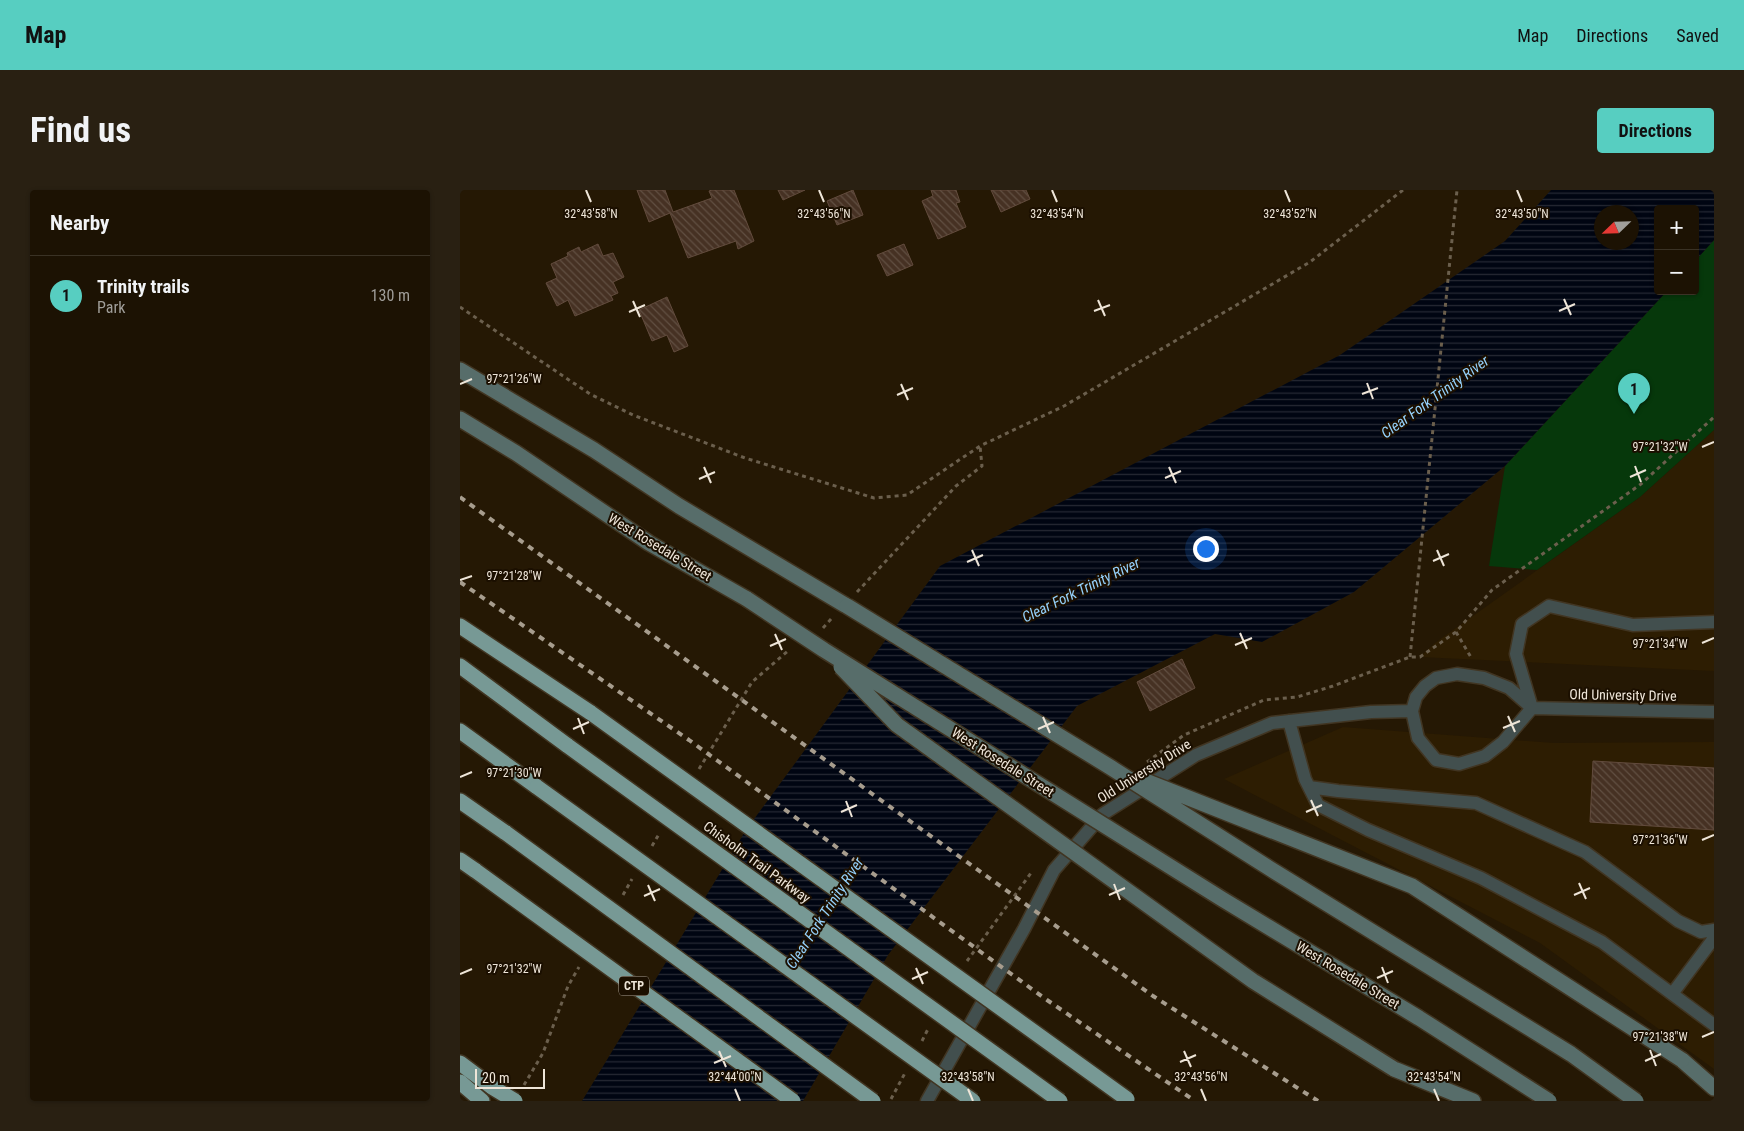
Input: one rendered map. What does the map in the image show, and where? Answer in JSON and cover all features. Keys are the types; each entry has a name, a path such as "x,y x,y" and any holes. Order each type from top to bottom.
{"highway":[{"path":"460,626 591,713 1129,1100"},
{"name":"Chisholm Trail Parkway","path":"460,666 1060,1101"},
{"path":"460,731 973,1101"},
{"path":"460,801 872,1101"},
{"name":"CTP","path":"460,860 793,1101"},
{"path":"460,1063 492,1087 515,1101"},
{"path":"460,1082 482,1101"}],"main road":[{"path":"460,370 594,450 679,506 1110,767 1269,868 1571,1054 1636,1101"},
{"name":"West Rosedale Street","path":"460,419 516,453 649,543 747,598 824,650 1214,894 1420,1018 1549,1101"},
{"path":"824,650 897,725 1253,981 1394,1069 1473,1101"},
{"path":"1110,767 1412,886 1682,1060 1714,1088"}],"lane":[{"path":"1532,708 1516,654 1522,624 1549,606 1633,625 1714,622"},
{"path":"1457,674 1484,678 1509,688 1532,708 1503,742 1485,756 1459,764 1436,760 1418,738 1412,711 1416,697 1425,686 1436,678 1457,674"},
{"name":"Old University Drive","path":"1532,708 1714,712"},
{"name":"Old University Drive","path":"927,1101 1024,929 1054,870 1102,814 1196,755 1272,723 1371,712 1412,711"},
{"path":"1289,721 1304,779 1318,804 1368,830 1481,878 1602,942 1714,1025"},
{"path":"1309,787 1476,803 1586,852 1678,921 1701,932 1714,930"},
{"path":"1672,994 1714,938"}],"path":[{"path":"460,307 590,394 633,415 745,458 874,498 907,495 980,446 1064,406 1310,262 1404,190"},
{"path":"1410,657 1457,190"},
{"path":"821,629 846,606 879,566 956,486 982,466 980,446"},
{"path":"1456,632 1484,678"}],"shaded area":[{"path":"1714,430 1714,671 1420,657 1435,643 1640,497"},
{"path":"1343,727 1554,743 1714,742 1714,1069 1540,943 1224,779"}],"green space":[{"path":"1714,240 1714,430 1640,497 1537,570 1489,566 1505,466 1663,295 1699,295 1699,257"}],"water":[{"name":"Clear Fork Trinity River","path":"1551,190 1714,190 1714,240 1699,257 1699,205 1654,205 1654,295 1663,295 1505,466 1354,592 1262,642 1215,634 1077,706 888,955 803,1101 582,1101 746,830 940,566 1340,355 1505,241"}],"building":[{"path":"637,190 665,190 673,212 712,198 709,191 734,190 754,241 738,249 736,241 688,258 670,213 649,222"},
{"path":"778,190 805,190 783,200"},
{"path":"853,190 863,215 837,225 827,201"},
{"path":"931,190 956,190 960,202 956,203 966,227 938,239 922,201 933,196"},
{"path":"991,190 1026,190 1030,199 1001,212"},
{"path":"598,244 603,256 613,253 624,277 613,282 618,293 611,296 613,300 575,316 568,300 557,306 546,283 557,278 551,264 568,256 567,253 579,247 581,252"},
{"path":"904,244 913,265 887,276 877,255"},
{"path":"667,297 688,346 674,352 667,335 652,341 639,310"},
{"path":"1182,659 1195,688 1150,711 1137,682"},
{"path":"1593,761 1714,768 1714,830 1590,822"}],"railway":[{"path":"460,497 1153,996 1318,1101"},
{"path":"460,582 689,740 1047,1000 1195,1101"}],"place":[{"name":"Trinity trails","path":"1634,414"}]}
